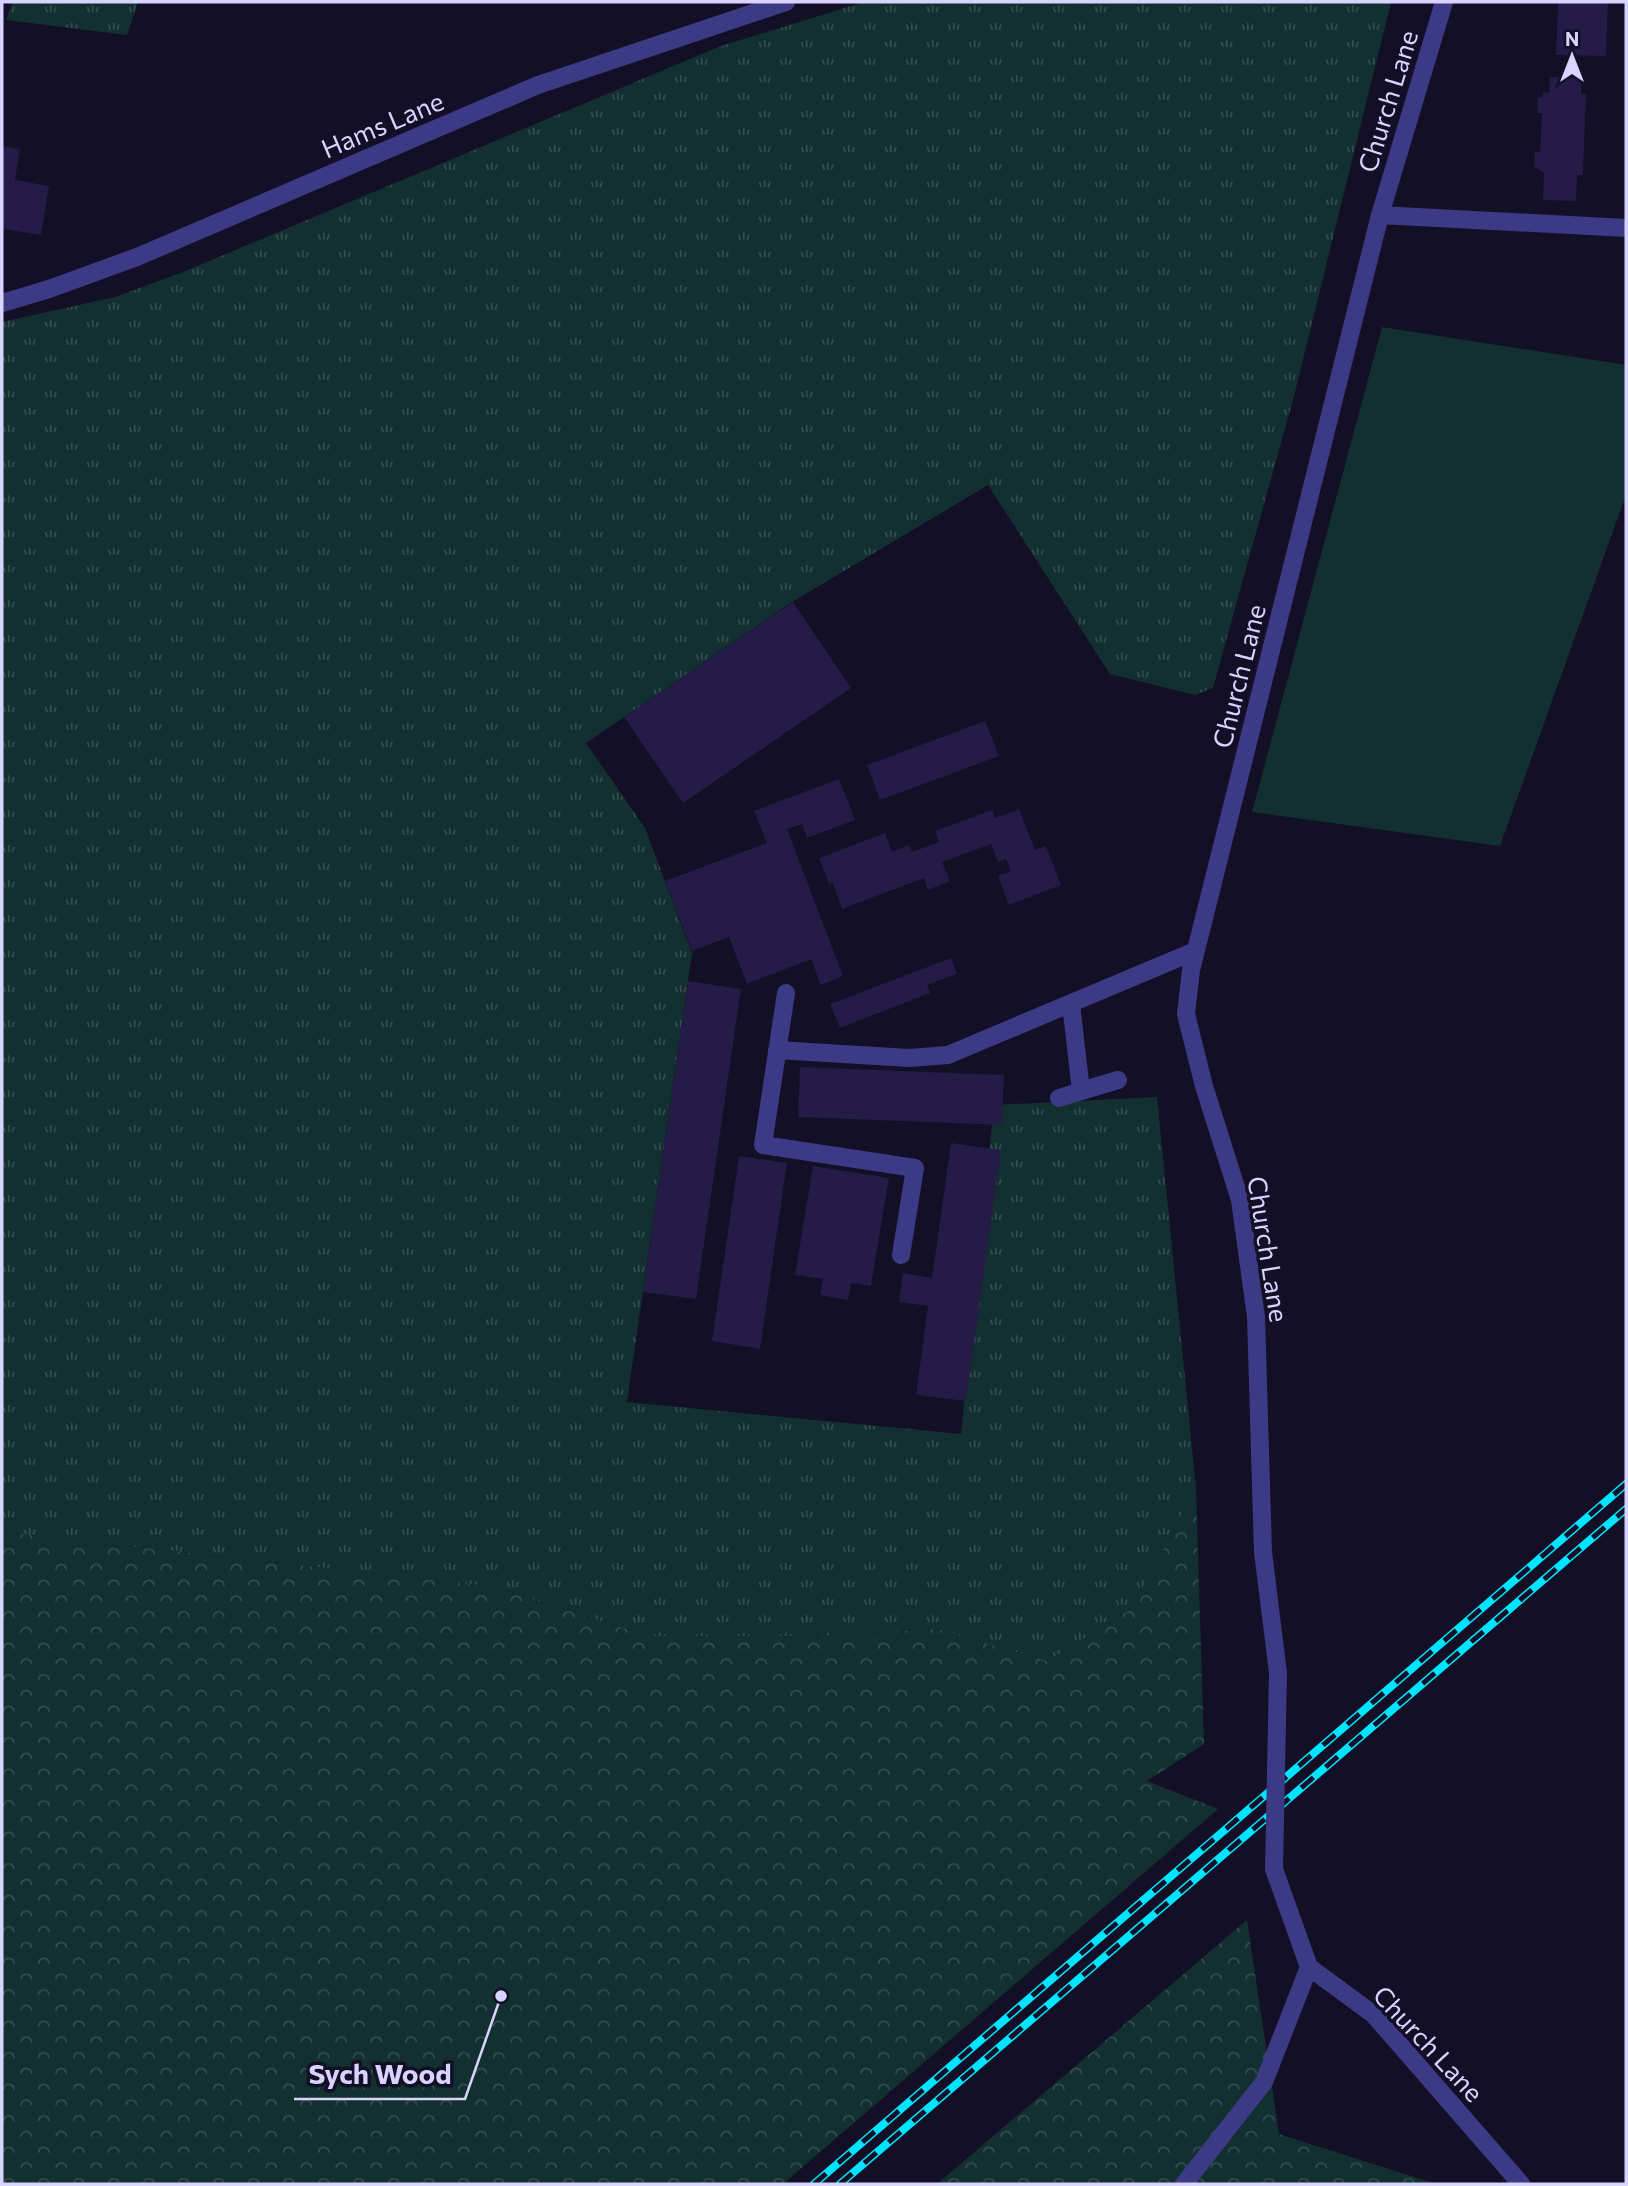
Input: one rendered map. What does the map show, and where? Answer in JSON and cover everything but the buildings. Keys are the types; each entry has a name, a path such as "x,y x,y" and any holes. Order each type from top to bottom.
{"street":[{"name":"Hams Lane","path":"2,303 137,257 538,85 786,2"},
{"name":"Church Lane","path":"1444,2 1380,215 1195,951 1185,1014 1204,1086 1240,1200 1256,1317 1263,1552 1278,1673 1274,1869 1309,1967 1374,2015 1521,2184"},
{"name":"Church Lane","path":"1380,215 1626,228"},
{"path":"777,1050 909,1058 948,1055 1195,951"},
{"path":"786,993 763,1144 915,1168 901,1255"},
{"path":"1071,1004 1081,1091"},
{"path":"1059,1098 1118,1080"},
{"path":"1184,2184 1264,2082 1309,1967"}],"green space":[{"path":"13,2 138,2 127,35 6,20"},
{"path":"864,2 1391,2 1294,396 1213,688 1195,695 1110,674 988,485 792,602 586,743 645,828 692,953 627,1402 961,1434 994,1105 1157,1097 1196,1489 1131,1609 1048,1661 936,1629 810,1636 648,1636 495,1587 2,1532 2,322 115,297 183,272 721,46"},
{"path":"1382,327 1626,365 1626,495 1500,846 1252,812"},
{"path":"1196,1489 1204,1744 1147,1781 1218,1809 783,2184 2,2184 2,1532 495,1587 648,1636 810,1636 936,1629 1048,1661 1131,1609"},
{"path":"1247,1920 1279,2134 1436,2184 937,2184"}],"railway":[{"path":"814,2184 1626,1484"},
{"path":"840,2184 1626,1509"}],"place":[{"name":"Sych Wood","path":"501,1996"}]}
